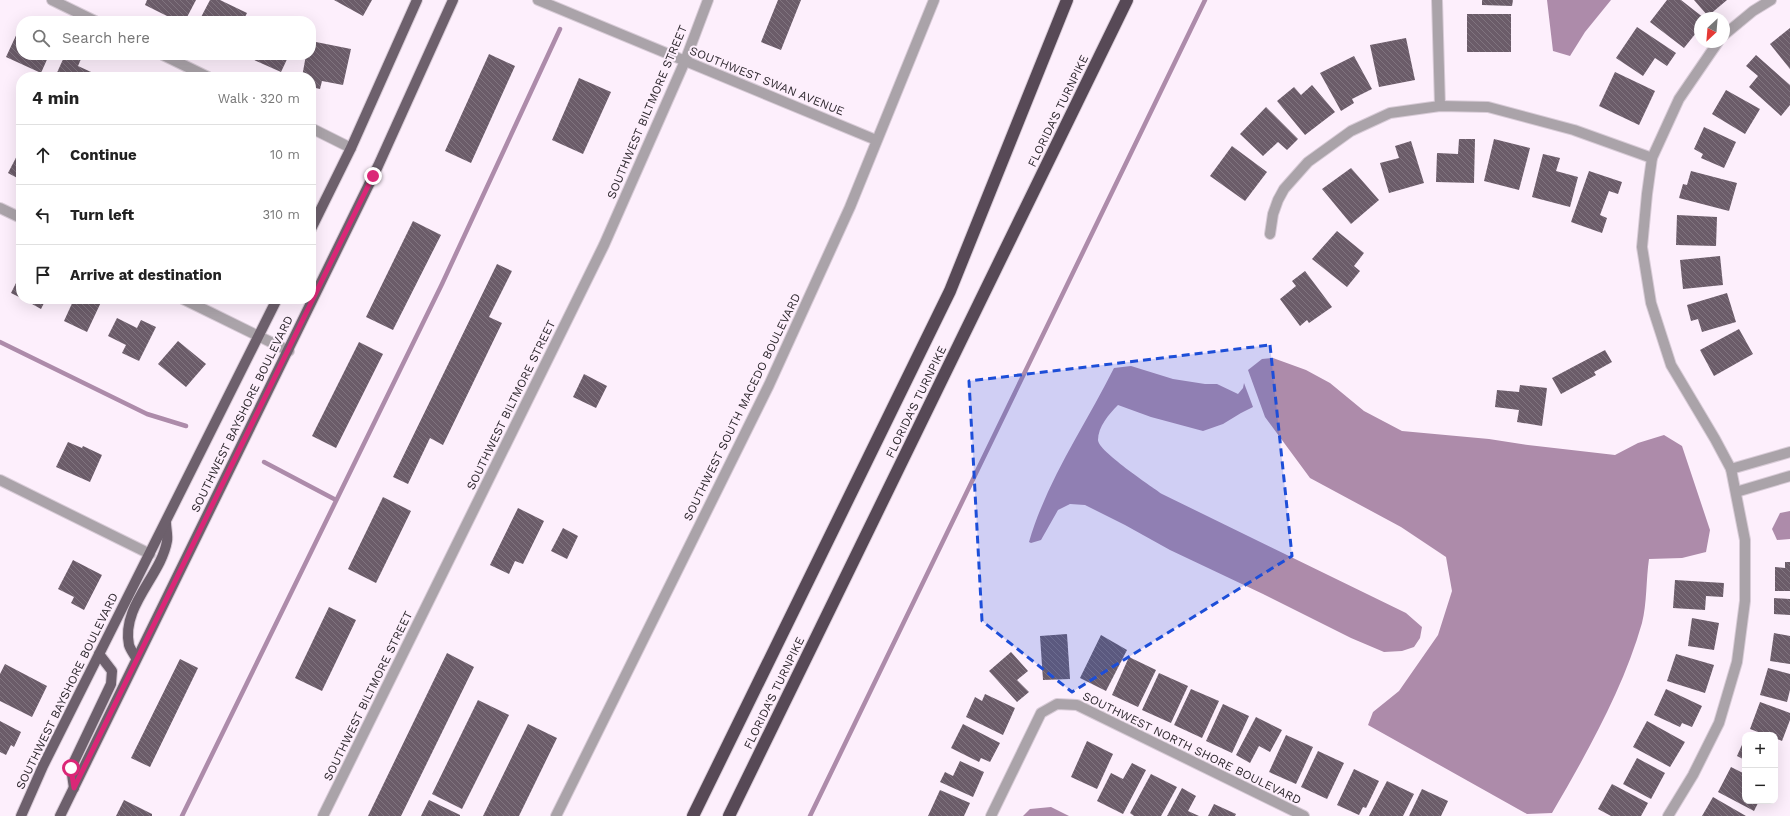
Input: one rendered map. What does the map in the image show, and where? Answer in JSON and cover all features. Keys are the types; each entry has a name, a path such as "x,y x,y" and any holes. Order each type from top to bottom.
{"highway":[{"name":"FLORIDA'S TURNPIKE","path":"693,816 950,291 1067,0"},
{"name":"FLORIDA'S TURNPIKE","path":"730,816 1127,0"}],"main road":[{"path":"316,219 351,148 417,0"},
{"name":"SOUTHWEST BAYSHORE BOULEVARD","path":"316,295 378,166 453,0"},
{"name":"SOUTHWEST BAYSHORE BOULEVARD","path":"21,816 43,766 275,304"},
{"name":"SOUTHWEST BAYSHORE BOULEVARD","path":"60,816 136,658 312,304"},
{"path":"136,658 129,646 128,624 133,611 160,559 167,541 166,521"},
{"path":"74,788 71,768 111,684 112,671 99,654"}],"street":[{"path":"52,0 85,16"},
{"name":"SOUTHWEST SWAN AVENUE","path":"538,0 876,140"},
{"name":"SOUTHWEST BILTMORE STREET","path":"323,816 604,244 685,61 708,0"},
{"name":"SOUTHWEST SOUTH MACEDO BOULEVARD","path":"556,816 769,385 850,207 934,0"},
{"path":"1437,0 1440,106"},
{"path":"1730,30 1753,11 1771,0"},
{"path":"1668,816 1693,775 1719,722 1737,662 1745,602 1745,540 1731,469 1671,365 1651,303 1642,247 1652,158 1679,99 1714,48"},
{"path":"174,60 198,72"},
{"path":"1270,234 1273,214 1278,200 1284,190 1308,162 1351,131 1390,113 1440,106 1488,107 1574,130 1652,158"},
{"path":"316,130 351,148"},
{"path":"0,208 16,216"},
{"path":"194,304 289,351"},
{"path":"1731,469 1790,452"},
{"path":"1736,492 1790,476"},
{"path":"0,480 150,554"},
{"name":"SOUTHWEST NORTH SHORE BOULEVARD","path":"991,816 1041,713 1057,704 1077,705 1304,816"}],"highlighted area":[{"path":"1270,345 1292,556 1072,692 982,621 969,381"}],"shaded area":[{"path":"1547,0 1611,0 1585,32 1570,56 1553,51"},
{"path":"1273,358 1306,370 1330,383 1364,411 1402,431 1489,439 1615,455 1638,443 1664,435 1682,446 1710,530 1706,552 1682,558 1649,559 1644,616 1625,672 1615,696 1591,744 1552,813 1527,814 1368,725 1373,712 1399,691 1438,635 1452,591 1446,557 1401,527 1310,478 1265,417 1248,370 1262,359"},
{"path":"1131,366 1173,379 1205,384 1217,384 1238,394 1243,388 1244,383 1253,407 1223,424 1203,431 1151,417 1118,405 1105,421 1098,435 1100,445 1106,452 1162,494 1406,613 1422,627 1420,638 1414,647 1402,651 1384,652 1351,638 1170,550 1085,505 1070,504 1058,510 1041,540 1031,543 1029,542 1056,475 1114,368"},
{"path":"1790,511 1790,539 1777,540 1772,529 1780,513"},
{"path":"1051,807 1069,816 1023,816 1030,809"}],"building":[{"path":"147,0 196,0 188,16 167,16 145,5"},
{"path":"210,0 220,0 247,13 246,16 202,16"},
{"path":"334,0 372,0 363,16"},
{"path":"778,0 801,0 781,50 761,42"},
{"path":"1482,0 1513,0 1512,6 1482,5"},
{"path":"1667,0 1681,0 1696,12 1694,12 1694,36 1684,48 1650,22"},
{"path":"1694,0 1727,0 1713,12 1704,12"},
{"path":"1467,14 1511,14 1511,52 1467,52"},
{"path":"1637,27 1676,53 1667,66 1655,58 1643,76 1616,58"},
{"path":"1790,28 1790,69 1770,44"},
{"path":"16,35 16,60 47,60 41,72 39,72 6,57"},
{"path":"1406,38 1415,80 1379,87 1370,45"},
{"path":"316,42 351,49 343,85 322,81 320,89 316,88 316,72 303,72 305,60 316,60"},
{"path":"489,54 515,66 471,163 445,151"},
{"path":"1756,55 1790,85 1790,105 1781,116 1749,87 1758,76 1746,66"},
{"path":"1354,56 1372,89 1352,99 1354,103 1341,111 1320,73"},
{"path":"63,60 81,60 78,66 91,72 57,72"},
{"path":"254,60 287,60 281,72"},
{"path":"1615,72 1655,91 1639,125 1599,106"},
{"path":"579,78 611,92 583,154 552,140"},
{"path":"1312,85 1335,112 1305,135 1277,101 1294,87 1301,95"},
{"path":"1726,90 1760,109 1745,134 1712,114"},
{"path":"1266,107 1298,139 1287,150 1278,142 1263,156 1240,134"},
{"path":"1704,127 1736,142 1724,168 1701,158 1703,154 1694,149"},
{"path":"1459,139 1475,139 1474,183 1436,182 1437,153 1458,154"},
{"path":"1494,139 1530,148 1519,190 1484,181"},
{"path":"1411,141 1424,183 1389,193 1380,163 1399,158 1395,146"},
{"path":"1232,146 1267,172 1245,201 1210,176"},
{"path":"1543,154 1560,158 1556,171 1578,177 1570,207 1532,197"},
{"path":"16,158 16,177 8,173"},
{"path":"1351,168 1379,200 1351,224 1322,189"},
{"path":"1589,171 1622,182 1618,194 1609,191 1600,215 1607,218 1602,233 1571,222"},
{"path":"1691,171 1737,183 1729,211 1679,198 1683,184 1687,185"},
{"path":"1677,215 1717,217 1716,246 1676,245"},
{"path":"413,221 441,235 393,330 366,317"},
{"path":"1337,231 1364,253 1354,266 1360,271 1347,287 1312,259"},
{"path":"1720,256 1723,285 1683,289 1680,260"},
{"path":"497,264 512,271 489,317 502,323 443,445 430,438 408,484 393,477"},
{"path":"1305,271 1332,307 1309,323 1307,320 1300,326 1280,299 1296,286 1292,281"},
{"path":"16,283 16,296 11,293"},
{"path":"1727,293 1736,322 1702,332 1698,319 1691,321 1687,305"},
{"path":"32,304 44,304 41,309"},
{"path":"72,304 100,304 87,332 64,321"},
{"path":"117,318 137,328 141,320 156,327 139,361 122,353 126,345 108,336"},
{"path":"1739,329 1753,354 1714,376 1700,350"},
{"path":"178,341 206,364 186,387 158,364"},
{"path":"359,342 383,354 336,448 312,436"},
{"path":"1605,350 1612,362 1594,372 1596,375 1561,394 1552,378"},
{"path":"584,374 607,386 596,408 573,397"},
{"path":"1520,385 1547,388 1542,426 1517,422 1519,410 1495,407 1497,390 1519,392"},
{"path":"68,442 82,448 83,446 102,455 90,482 56,467"},
{"path":"383,497 411,511 376,583 348,569"},
{"path":"518,508 544,521 523,564 515,561 509,574 490,565"},
{"path":"563,528 578,536 567,559 551,551"},
{"path":"73,560 102,575 84,610 71,603 74,597 58,589"},
{"path":"1785,562 1790,562 1790,591 1775,591 1775,567 1785,568"},
{"path":"1675,580 1724,583 1723,597 1706,596 1705,610 1673,608"},
{"path":"1774,598 1790,599 1790,615 1774,614"},
{"path":"329,607 356,620 322,691 295,678"},
{"path":"1692,618 1719,623 1714,650 1688,646"},
{"path":"1774,633 1790,636 1790,664 1770,661"},
{"path":"1067,634 1070,679 1043,680 1040,636"},
{"path":"1101,635 1127,650 1106,691 1080,678"},
{"path":"1011,652 1028,671 1017,680 1029,692 1017,702 989,671"},
{"path":"447,653 474,667 401,816 368,816"},
{"path":"1676,654 1714,665 1705,693 1667,681"},
{"path":"1129,657 1156,670 1138,707 1112,695"},
{"path":"180,659 198,668 150,767 131,758"},
{"path":"5,664 47,686 32,717 0,701 0,674"},
{"path":"1768,668 1790,674 1790,690 1787,702 1760,695"},
{"path":"1159,673 1188,686 1171,723 1142,710"},
{"path":"1191,689 1219,701 1202,738 1174,725"},
{"path":"1666,689 1702,706 1692,727 1682,723 1680,727 1654,715"},
{"path":"985,694 1015,708 1003,735 966,717 975,697 982,701"},
{"path":"478,700 509,715 462,809 432,794"},
{"path":"1760,702 1790,713 1790,720 1782,741 1778,739 1778,732 1758,732 1750,729"},
{"path":"1223,704 1249,716 1232,753 1206,741"},
{"path":"1256,717 1282,730 1270,752 1259,746 1250,763 1236,755"},
{"path":"0,721 21,732 14,747 11,745 6,755 0,752"},
{"path":"1647,721 1685,742 1670,767 1633,747"},
{"path":"528,724 557,738 519,816 483,816"},
{"path":"963,724 1000,743 990,762 981,758 979,762 951,748"},
{"path":"1286,735 1313,747 1296,784 1269,772"},
{"path":"1087,741 1113,754 1097,789 1071,777"},
{"path":"1742,745 1742,758 1737,756"},
{"path":"1318,751 1344,763 1327,799 1301,787"},
{"path":"1637,758 1665,773 1651,799 1623,784"},
{"path":"960,761 984,772 973,797 940,782 945,772 953,776"},
{"path":"1132,763 1146,770 1123,814 1097,801 1111,773 1123,779"},
{"path":"1731,767 1742,772 1742,804 1758,804 1754,811 1718,792"},
{"path":"1354,769 1379,781 1366,808 1363,807 1359,815 1337,805"},
{"path":"1151,774 1177,787 1161,816 1134,816 1130,813"},
{"path":"1387,781 1414,794 1403,816 1369,816"},
{"path":"1612,784 1648,803 1641,816 1611,816 1598,809"},
{"path":"1182,788 1196,796 1188,811 1199,816 1167,816"},
{"path":"1422,789 1448,801 1441,816 1409,816"},
{"path":"940,790 970,803 964,816 928,816"},
{"path":"1713,797 1746,816 1702,816"},
{"path":"124,800 152,814 152,816 116,816"},
{"path":"429,800 460,815 460,816 421,816"},
{"path":"1214,804 1236,814 1235,816 1208,816"}],"waterway":[{"path":"810,816 1205,0"},
{"path":"182,816 442,284 560,29"},
{"path":"0,342 147,414 186,426"},
{"path":"264,462 336,500"}],"route":[{"path":"71,768 74,788 136,658 289,351 373,176"}]}
